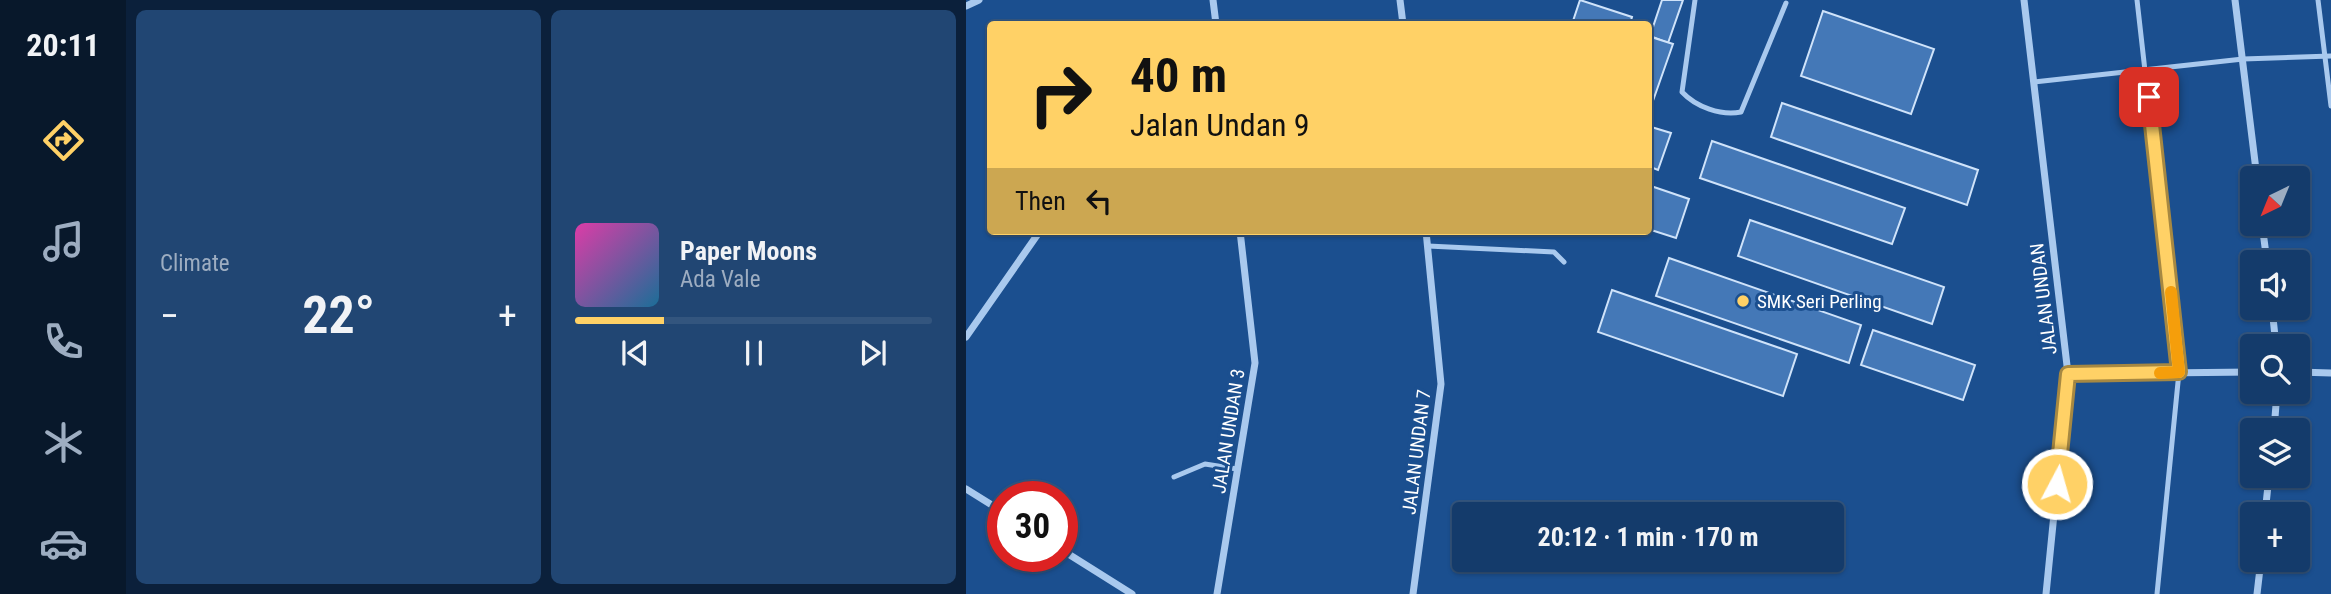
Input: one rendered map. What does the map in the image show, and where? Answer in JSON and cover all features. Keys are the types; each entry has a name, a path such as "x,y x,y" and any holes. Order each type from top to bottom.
{"street":[{"path":"966,5 979,0"},
{"path":"1213,0 1216,21"},
{"path":"1400,0 1403,21"},
{"name":"JALAN UNDAN","path":"2024,0 2068,374 2046,594"},
{"path":"2235,0 2256,166"},
{"path":"966,337 1037,235"},
{"name":"JALAN UNDAN 3","path":"1217,594 1255,363 1240,235"},
{"name":"JALAN UNDAN 7","path":"1413,594 1441,384 1427,235"},
{"path":"2068,374 2240,372"},
{"path":"2310,372 2331,373"},
{"path":"966,489 987,502"},
{"path":"1078,560 1132,594"},
{"path":"2257,594 2260,572"}],"lane":[{"path":"1695,0 1682,92 1690,101 1727,115 1741,112 1786,4"},
{"path":"2137,0 2179,372 2157,594"},
{"path":"2318,0 2328,56 2331,106"},
{"path":"2034,82 2243,59 2328,56"},
{"path":"1428,246 1554,252 1564,262"},
{"path":"1174,477 1205,464 1237,469"}],"building":[{"path":"1580,0 1632,17 1631,21 1573,21"},
{"path":"1662,0 1683,0 1668,43 1652,37"},
{"path":"1823,11 1934,49 1911,114 1801,76"},
{"path":"1652,37 1673,44 1652,104"},
{"path":"1782,103 1978,170 1967,205 1771,137"},
{"path":"1652,127 1671,133 1658,170 1652,168"},
{"path":"1712,141 1905,208 1892,244 1700,178"},
{"path":"1652,186 1689,199 1676,238 1652,230"},
{"path":"1750,220 1944,287 1932,324 1738,256"},
{"path":"1669,258 1861,325 1849,363 1656,296"},
{"path":"1612,290 1797,354 1783,396 1598,332"},
{"path":"1873,330 1975,365 1963,400 1861,365"}],"slow traffic":[{"path":"2160,373 2179,372 2171,292"}],"place":[{"name":"SMK Seri Perling","path":"1743,301"}],"route":[{"path":"2057,484 2068,374 2179,372 2149,97"}]}
